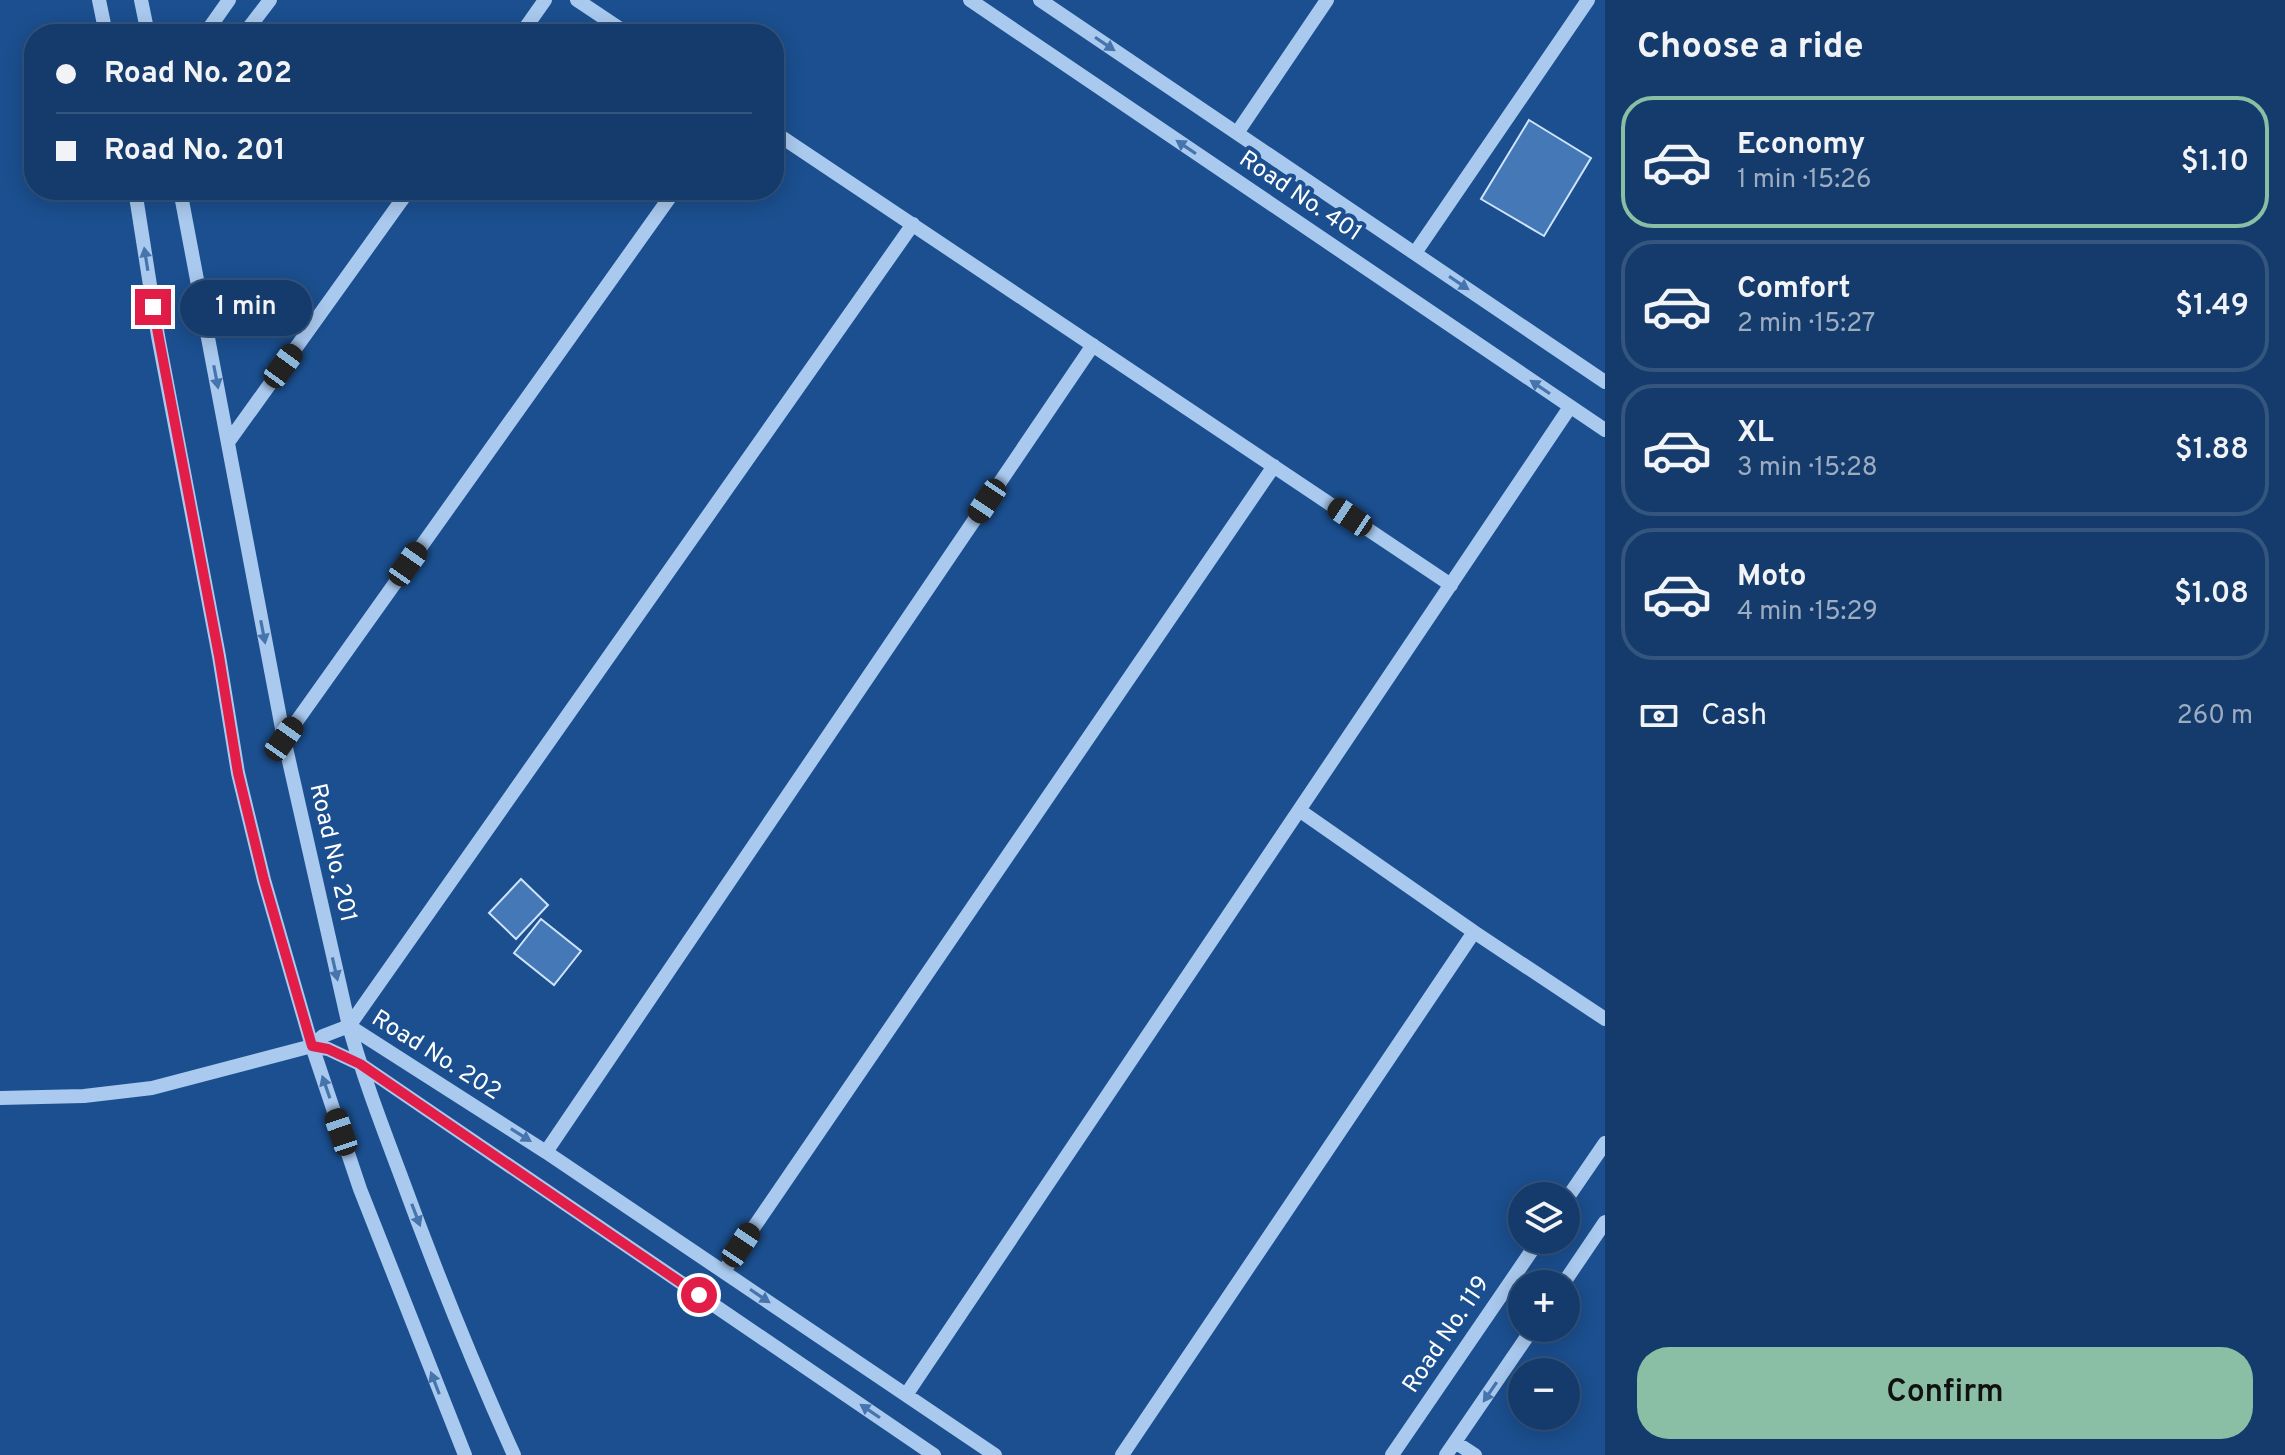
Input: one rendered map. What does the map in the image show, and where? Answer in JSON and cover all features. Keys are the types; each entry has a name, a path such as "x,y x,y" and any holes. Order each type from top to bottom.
{"street":[{"path":"99,0 104,24"},
{"path":"141,0 146,24"},
{"path":"212,24 229,0"},
{"path":"252,24 270,0"},
{"path":"528,24 545,0"},
{"path":"577,0 613,24"},
{"name":"Road No. 401","path":"970,0 1605,430"},
{"name":"Road No. 401","path":"1040,0 1057,5 1237,133 1600,379"},
{"path":"1237,133 1327,0"},
{"path":"1415,253 1588,0"},
{"path":"784,139 1451,585"},
{"path":"137,200 158,336 238,773 264,880 312,1046 360,1189 465,1455"},
{"name":"Road No. 201","path":"182,200 284,739 349,1026 416,1218 483,1387 514,1455"},
{"path":"229,441 402,200"},
{"path":"284,739 668,200"},
{"path":"349,1026 913,224"},
{"path":"546,1152 1093,345"},
{"path":"1600,379 1605,362"},
{"path":"906,1395 1570,407"},
{"path":"724,1271 1274,466"},
{"path":"1299,810 1605,1019"},
{"path":"1122,1455 1474,932"},
{"name":"Road No. 202","path":"312,1046 323,1036 349,1026 546,1152 995,1455"},
{"path":"0,1098 84,1096 152,1088 312,1046"},
{"name":"Road No. 202","path":"312,1046 328,1049 360,1064 934,1455"},
{"path":"1578,1182 1605,1143"},
{"path":"1573,1270 1604,1224"},
{"name":"Road No. 119","path":"1392,1455 1529,1254"},
{"path":"1446,1455 1523,1342"},
{"path":"1455,1442 1475,1455"}],"building":[{"path":"1529,120 1591,158 1544,236 1481,199"},
{"path":"521,879 548,905 516,939 489,913"},
{"path":"541,919 581,951 554,985 514,953"}],"route":[{"path":"153,307 238,773 264,880 312,1046 328,1049 360,1064 699,1295"}]}
